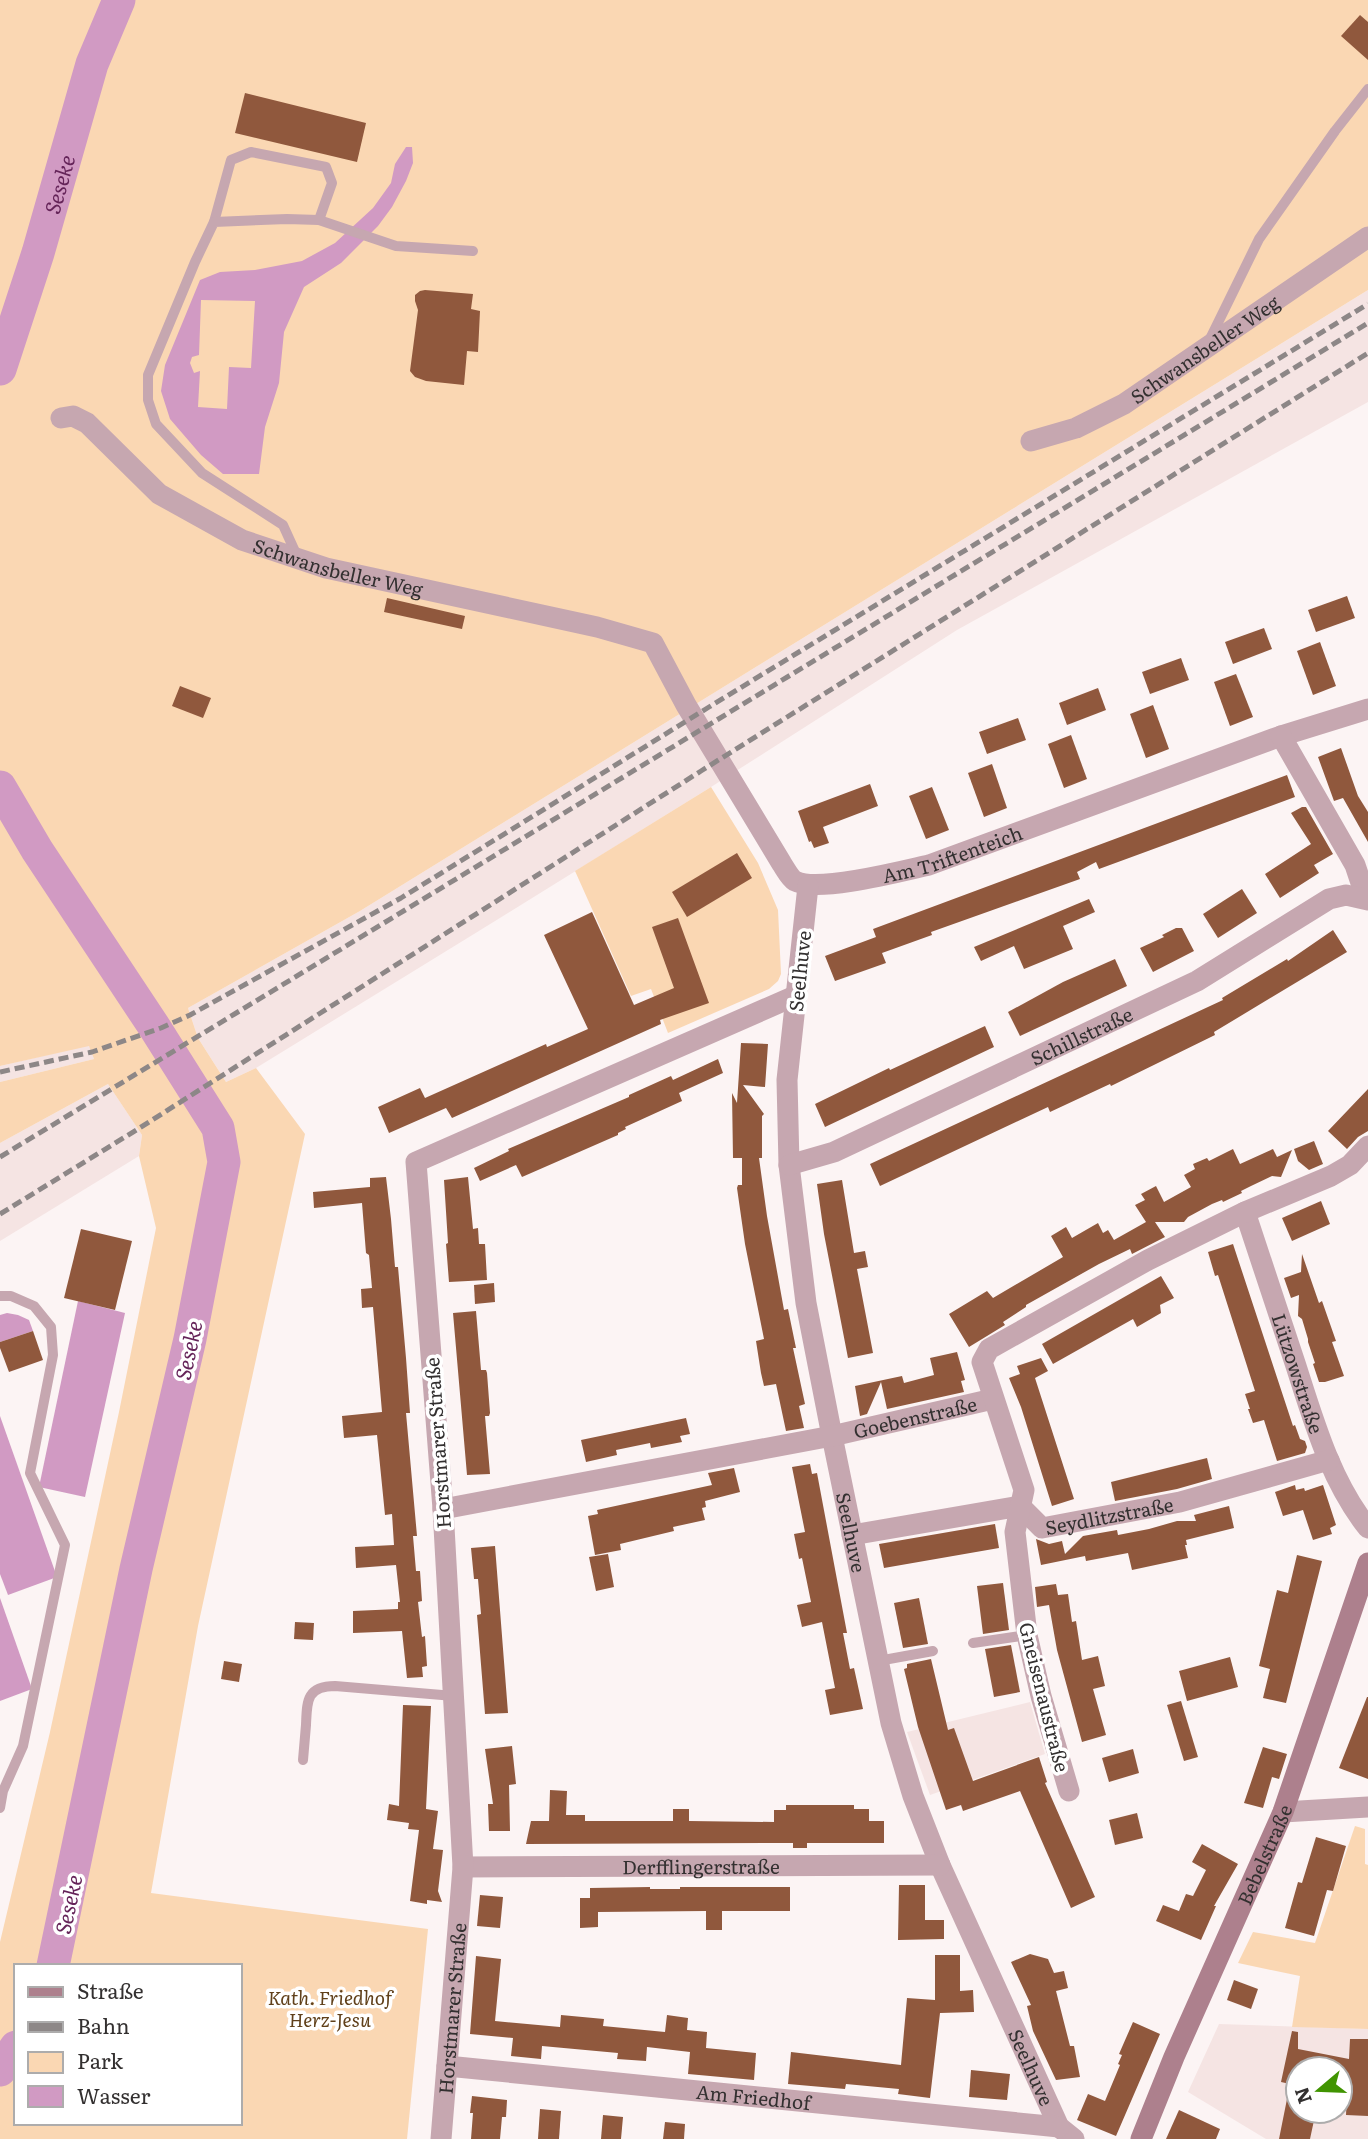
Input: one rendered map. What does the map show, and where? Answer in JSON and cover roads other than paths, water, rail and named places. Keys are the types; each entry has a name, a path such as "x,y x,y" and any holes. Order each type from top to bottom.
{"main road":[{"name":"Bebelstraße","path":"1141,2139 1174,2057 1283,1812 1368,1563"}],"street":[{"name":"Schwansbeller Weg","path":"1031,441 1076,428 1124,404 1368,237"},
{"name":"Schwansbeller Weg","path":"61,418 73,416 87,424 159,494 243,540 326,568 597,627 653,643 686,705 782,864 793,880 808,886"},
{"name":"Am Triftenteich","path":"808,886 870,878 929,865 1281,736 1368,709"},
{"name":"Schillstraße","path":"1281,736 1355,865 1367,899"},
{"name":"Seelhuve","path":"808,886 787,1080 789,1165 794,1223 806,1303 878,1661 905,1772 940,1865 1066,2133"},
{"name":"Schillstraße","path":"789,1165 834,1152 1197,981 1329,899 1346,895 1367,899"},
{"name":"Horstmarer Straße","path":"441,2139 463,1867 443,1509 416,1161 797,995"},
{"name":"Goebenstraße","path":"443,1509 832,1436 993,1399 982,1362 989,1349 1148,1260 1245,1212 1331,1176 1350,1165 1368,1146"},
{"name":"Lützowstraße","path":"1245,1212 1329,1460 1353,1508 1368,1528"},
{"name":"Gneisenaustraße","path":"993,1399 1024,1490 1015,1532 1027,1635 1041,1696 1069,1791"},
{"name":"Seydlitzstraße","path":"852,1535 1020,1506 1042,1528 1180,1502 1329,1460"},
{"path":"1283,1812 1368,1807"},
{"name":"Derfflingerstraße","path":"463,1867 940,1865"},
{"name":"Am Friedhof","path":"447,2066 1066,2133"}],"lane":[{"path":"1206,347 1259,239 1368,89"},
{"path":"298,558 284,525 202,473 156,424 148,400 148,374 214,222 231,160 251,152 326,167 332,183 319,220"},
{"path":"214,222 319,220 396,246 473,251"},
{"path":"0,1296 11,1296 34,1306 51,1328 53,1355 30,1473 65,1545 23,1746 1,1788 0,1808"},
{"path":"973,1643 1027,1635"},
{"path":"878,1661 933,1651"},
{"path":"303,1760 307,1701 321,1687 454,1696"}],"water":[{"path":"406,147 412,147 413,163 392,207 378,226 341,263 304,287 284,332 279,383 265,427 259,474 223,474 201,455 170,419 161,391 165,365 200,280 220,272 255,270 302,261 335,243 373,208 391,183 395,164","holes":["201,300 255,301 251,368 229,367 227,409 198,407 200,371 194,373 190,363 192,357 199,355"]},
{"path":"78,1301 125,1313 85,1497 39,1487"},
{"path":"7,1313 29,1320 33,1331 0,1342 0,1315"},
{"path":"0,1416 57,1577 8,1595 0,1574"},
{"path":"0,1598 32,1689 0,1701"}],"waterway":[{"name":"Seseke","path":"0,369 38,253 92,64 119,0"},
{"name":"Seseke","path":"0,787 37,850 218,1128 224,1162 190,1339 136,1569 53,1964"},
{"name":"Seseke","path":"0,2070 14,2050"}],"railway":[{"path":"0,1072 92,1052 161,1028 190,1015 401,898 1368,304"},
{"path":"0,1157 1368,323"},
{"path":"0,1214 1368,353"}],"park label":[{"name":"Kath. Friedhof Herz-Jesu","path":"330,2008"}]}
